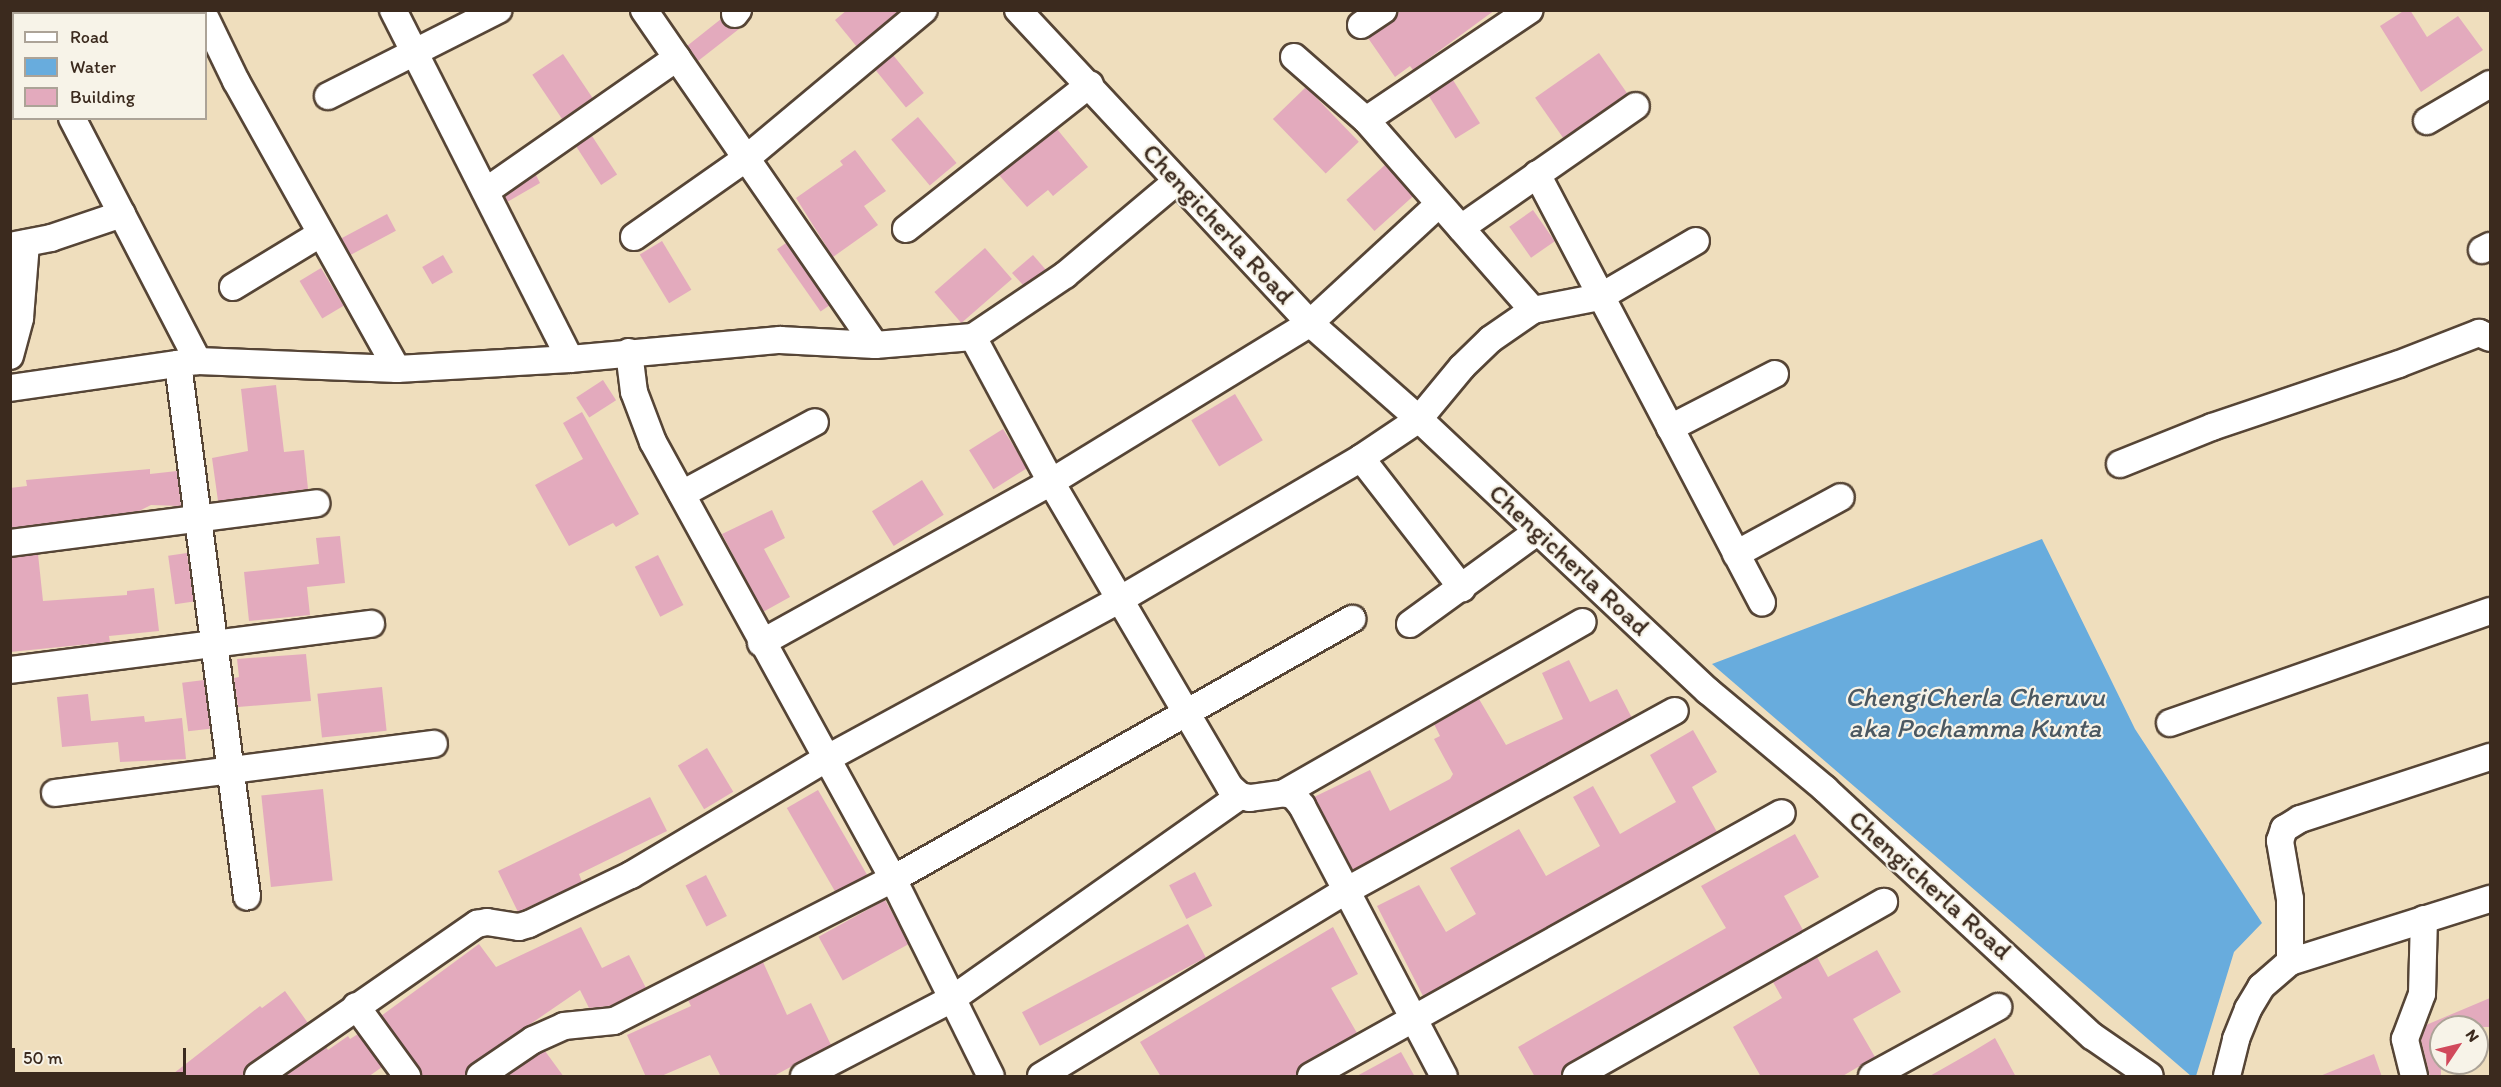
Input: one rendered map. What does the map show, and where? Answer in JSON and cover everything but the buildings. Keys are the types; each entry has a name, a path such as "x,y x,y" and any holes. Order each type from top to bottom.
{"street":[{"path":"393,10 570,359"},
{"path":"328,96 416,54 498,10"},
{"path":"644,10 748,157 874,345"},
{"path":"634,237 748,157 924,10"},
{"name":"Chengicherla Road","path":"1018,10 1090,84 1310,323 1419,419 1708,691 1825,789 2092,1036 2139,1074"},
{"path":"1361,25 1383,10"},
{"path":"1366,120 1530,10"},
{"path":"207,21 320,234 397,369"},
{"path":"1294,57 1366,120 1438,205 1533,310"},
{"path":"486,191 677,58"},
{"path":"906,229 1090,84"},
{"path":"2427,121 2490,84"},
{"path":"1461,228 1636,106"},
{"path":"73,120 122,214 188,362 199,518 247,897"},
{"path":"1538,174 1600,297 1762,602"},
{"path":"10,388 188,362 397,369 570,359 780,340 874,345 973,337 1065,275 1177,181"},
{"path":"760,643 1051,482 1310,323 1438,205"},
{"path":"10,356 20,318 18,244 122,214"},
{"path":"233,287 320,234"},
{"path":"258,1077 356,1006 477,924 487,922 519,927 539,920 631,875 824,760 1121,599 1361,458 1419,419 1469,360 1533,310 1600,297 1696,241"},
{"path":"2120,464 2212,427 2480,333 2490,338"},
{"path":"973,337 1051,482 1121,599 1186,715 1240,796"},
{"path":"630,352 634,392 653,442 760,643 892,879 990,1077"},
{"path":"1670,428 1775,374"},
{"path":"682,494 815,422"},
{"path":"1361,458 1462,588"},
{"path":"1736,554 1841,497"},
{"path":"10,543 316,503"},
{"path":"1410,624 1538,531"},
{"path":"2170,723 2490,611"},
{"path":"480,1077 533,1040 564,1026 614,1021 892,879 1186,715 1352,619"},
{"path":"1284,793 1583,622"},
{"path":"10,670 371,624"},
{"path":"1041,1077 1344,892 1676,711"},
{"path":"55,793 434,744"},
{"path":"2290,962 2290,899 2280,841 2284,829 2300,819 2490,757"},
{"path":"804,1077 952,999 1240,796 1284,793 1294,796 1302,806 1344,892 1444,1077"},
{"path":"1311,1077 1782,813"},
{"path":"2227,1077 2248,1008 2261,987 2290,962 2490,899"},
{"path":"1576,1077 1884,902"},
{"path":"2414,1077 2405,1039 2422,993 2424,919"},
{"path":"356,1006 407,1077"},
{"path":"1872,1077 1998,1007"}],"water":[{"name":"ChengiCherla Cheruvu aka Pochamma Kunta","path":"2042,539 2135,729 2262,923 2234,952 2196,1076 2191,1076 1712,664"}]}
